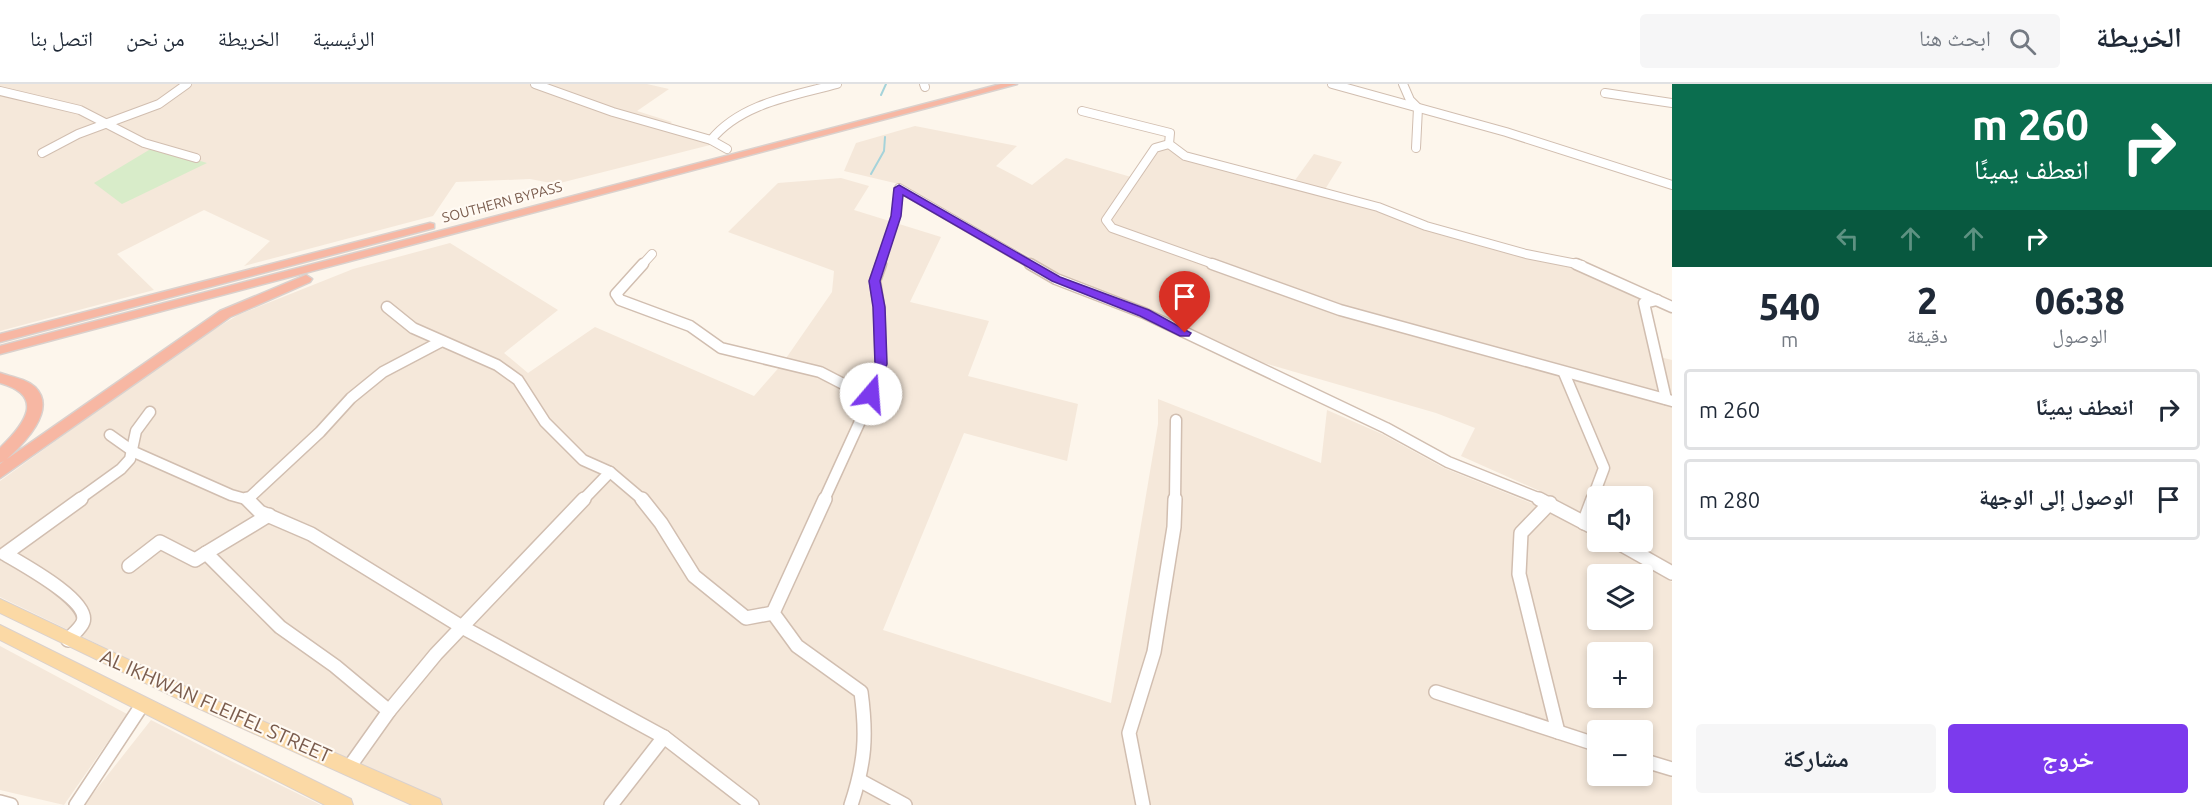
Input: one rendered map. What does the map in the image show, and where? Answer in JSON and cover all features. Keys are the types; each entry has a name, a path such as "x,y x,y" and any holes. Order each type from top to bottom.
{"highway":[{"name":"SOUTHERN BYPASS","path":"0,338 979,84"},
{"name":"SOUTHERN BYPASS","path":"0,350 1012,84"},
{"path":"0,472 225,314 267,294 365,255"},
{"path":"0,378 24,386 35,402 36,411 26,433 0,457"}],"main road":[{"name":"AL IKHWAN FLEIFEL STREET","path":"0,606 68,640 433,805"},
{"name":"AL IKHWAN FLEIFEL STREET","path":"0,632 332,803"}],"street":[{"path":"42,153 70,137 159,105 187,84"},
{"path":"535,84 613,112 711,140 727,149"},
{"path":"711,140 723,125 752,108 837,84"},
{"path":"1332,84 1506,132 1672,185"},
{"path":"1403,84 1410,100 1418,108 1416,148"},
{"path":"0,91 64,105 110,123 144,143 196,158"},
{"path":"1605,93 1672,103"},
{"path":"1082,111 1170,133 1169,144"},
{"path":"1169,144 1185,156 1378,207 1426,226 1526,255 1549,256 1586,266 1672,307"},
{"path":"1169,144 1155,148 1106,220 1113,228 1340,310 1563,373 1669,400 1644,303 1657,300"},
{"path":"773,613 835,480 881,364 879,307 874,281 896,216 899,188 1056,279 1144,313 1386,428 1448,462 1550,503 1587,524"},
{"path":"652,254 616,294 620,300 690,326 721,348 820,372 851,388 871,394"},
{"path":"387,307 413,328 505,369 524,388 545,422 583,460 610,472 639,495 661,523 694,576 746,618 773,613"},
{"path":"248,500 320,432 351,398 383,372 440,342"},
{"path":"1563,373 1604,468 1584,522"},
{"path":"68,640 83,622 80,607 39,573 5,554 121,470 134,452 136,431 150,412"},
{"path":"1143,805 1129,733 1154,652 1174,527 1176,420"},
{"path":"110,435 134,452 231,495 248,500 254,508 328,544 462,627 664,737 752,805"},
{"path":"350,766 389,711 462,627 610,472"},
{"path":"1550,503 1521,533 1519,574 1558,732"},
{"path":"129,566 160,542 195,560 269,515"},
{"path":"1635,552 1672,573"},
{"path":"206,554 280,627 335,666 389,711"},
{"path":"773,613 797,646 861,692 866,730 859,780 851,805"},
{"path":"1436,692 1587,741"},
{"path":"76,805 142,705"},
{"path":"611,805 664,737"},
{"path":"1653,763 1672,769"},
{"path":"859,780 905,805"},
{"path":"0,802 11,805"}],"shaded area":[{"path":"0,84 647,84 669,89 637,111 672,122 666,126 718,143 556,184 530,179 456,182 433,216 244,266 270,241 204,210 117,254 154,290 0,331"},
{"path":"915,126 1017,146 996,166 1032,185 1066,158 1131,177 1155,148 1169,144 1185,156 1378,207 1426,226 1549,257 1657,300 1645,302 1656,356 1672,360 1672,564 1650,552 1653,552 1653,486 1587,486 1587,516 1553,497 1461,456 1475,428 1436,413 1257,361 1149,309 1061,275 903,185 844,171 856,143"},
{"path":"1314,154 1342,162 1324,191 1293,183"},
{"path":"841,178 869,186 854,210 941,237 910,302 989,321 968,376 1078,404 1067,461 964,433 883,630 1111,703 1158,424 1158,399 1321,463 1327,410 1382,434 1444,468 1546,509 1587,533 1587,552 1620,552 1641,564 1587,564 1587,630 1653,630 1653,571 1672,582 1672,805 433,805 0,597 0,481 190,344 238,315 353,269 450,243 558,310 504,353 528,373 595,327 754,396 782,364 832,292 834,271 728,232 778,183"},
{"path":"0,646 127,714 64,805 0,790"},
{"path":"151,720 231,761 321,805 84,805"}],"green space":[{"path":"154,147 207,163 122,204 94,183"}],"waterway":[{"path":"881,95 886,84"},
{"path":"871,174 884,151 885,137"}],"route":[{"path":"871,394 881,364 879,307 874,281 885,242 896,216 899,188 1056,279 1144,313 1185,333"}]}
